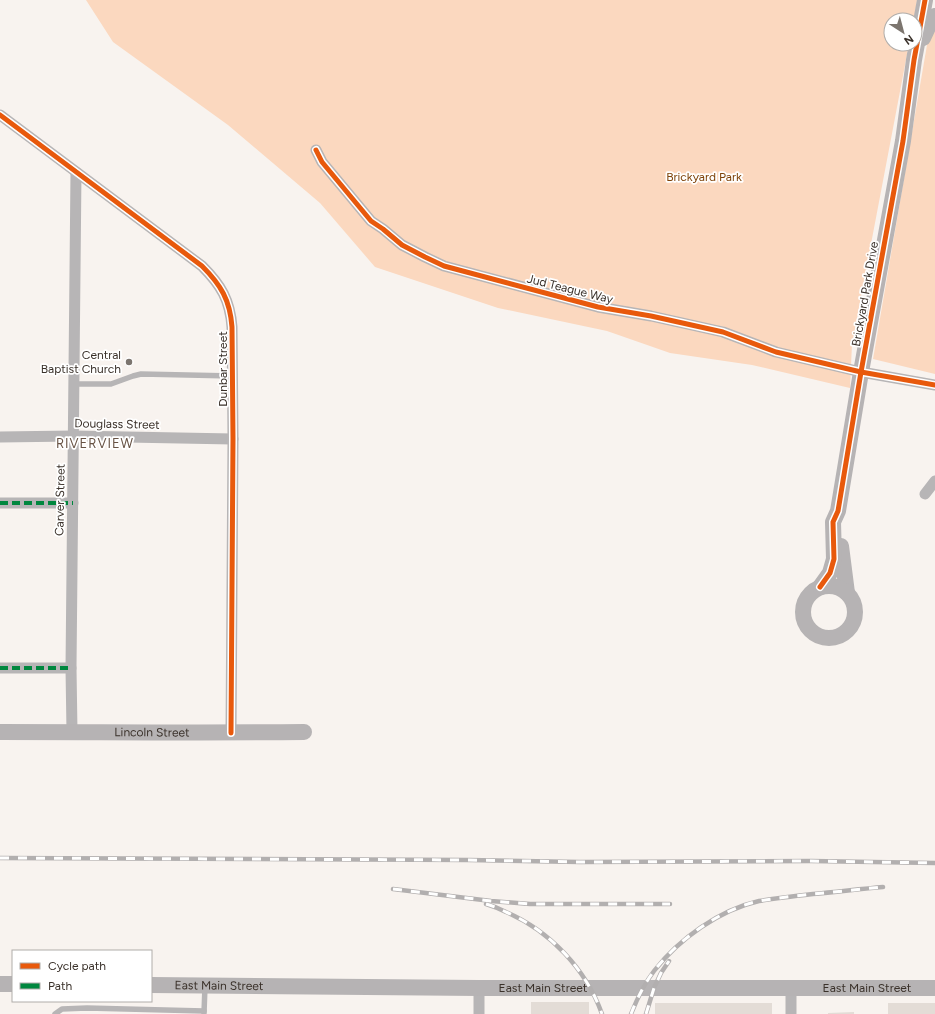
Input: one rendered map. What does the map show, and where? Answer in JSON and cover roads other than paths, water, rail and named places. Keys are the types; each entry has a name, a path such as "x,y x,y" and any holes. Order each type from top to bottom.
{"street":[{"name":"Brickyard Park Drive","path":"820,587 830,573 834,559 833,522 838,511 861,372 903,141 914,60 925,0"},
{"path":"914,60 930,23 935,16"},
{"name":"Dunbar Street","path":"0,115 202,266 213,277 227,300 231,313 233,376 231,733"},
{"name":"Jud Teague Way","path":"316,150 322,162 371,222 383,229 402,245 444,266 598,307 651,316 722,332 776,352 861,372 935,385"},
{"name":"Carver Street","path":"72,732 71,668 76,172"},
{"name":"Douglass Street","path":"0,437 73,436 233,439"},
{"path":"925,494 935,481"},
{"path":"0,503 73,503"},
{"name":"Brickyard Park Drive","path":"838,511 842,524 840,535 847,593"},
{"path":"832,586 840,588 847,593 855,608 851,625 846,631 838,636 830,638 821,637 807,626 803,618 805,601 809,594 820,587 832,586"},
{"path":"0,668 71,668"},
{"name":"Lincoln Street","path":"0,732 304,732"},
{"path":"0,984 12,984"},
{"name":"East Main Street","path":"152,985 479,988 935,988"},
{"path":"479,988 479,1014"},
{"path":"791,988 791,1014"}],"lane":[{"path":"74,384 111,384 141,374 233,376"},
{"path":"55,1014 62,1009 87,1008 175,1010 204,1013 205,986"}],"railway":[{"path":"0,858 469,860 580,862 811,861 935,863"},
{"path":"631,1014 647,981 664,959 701,927 729,911 759,901 883,887"},
{"path":"393,889 491,901 530,904 670,904"},
{"path":"486,904 522,920 537,930 564,953 586,982 595,997 602,1014"},
{"path":"646,1014 654,988 669,961"}],"place":[{"name":"Central Baptist Church","path":"129,362"}],"district":[{"name":"RIVERVIEW","path":"95,443"}],"park label":[{"name":"Brickyard Park","path":"704,177"}]}
